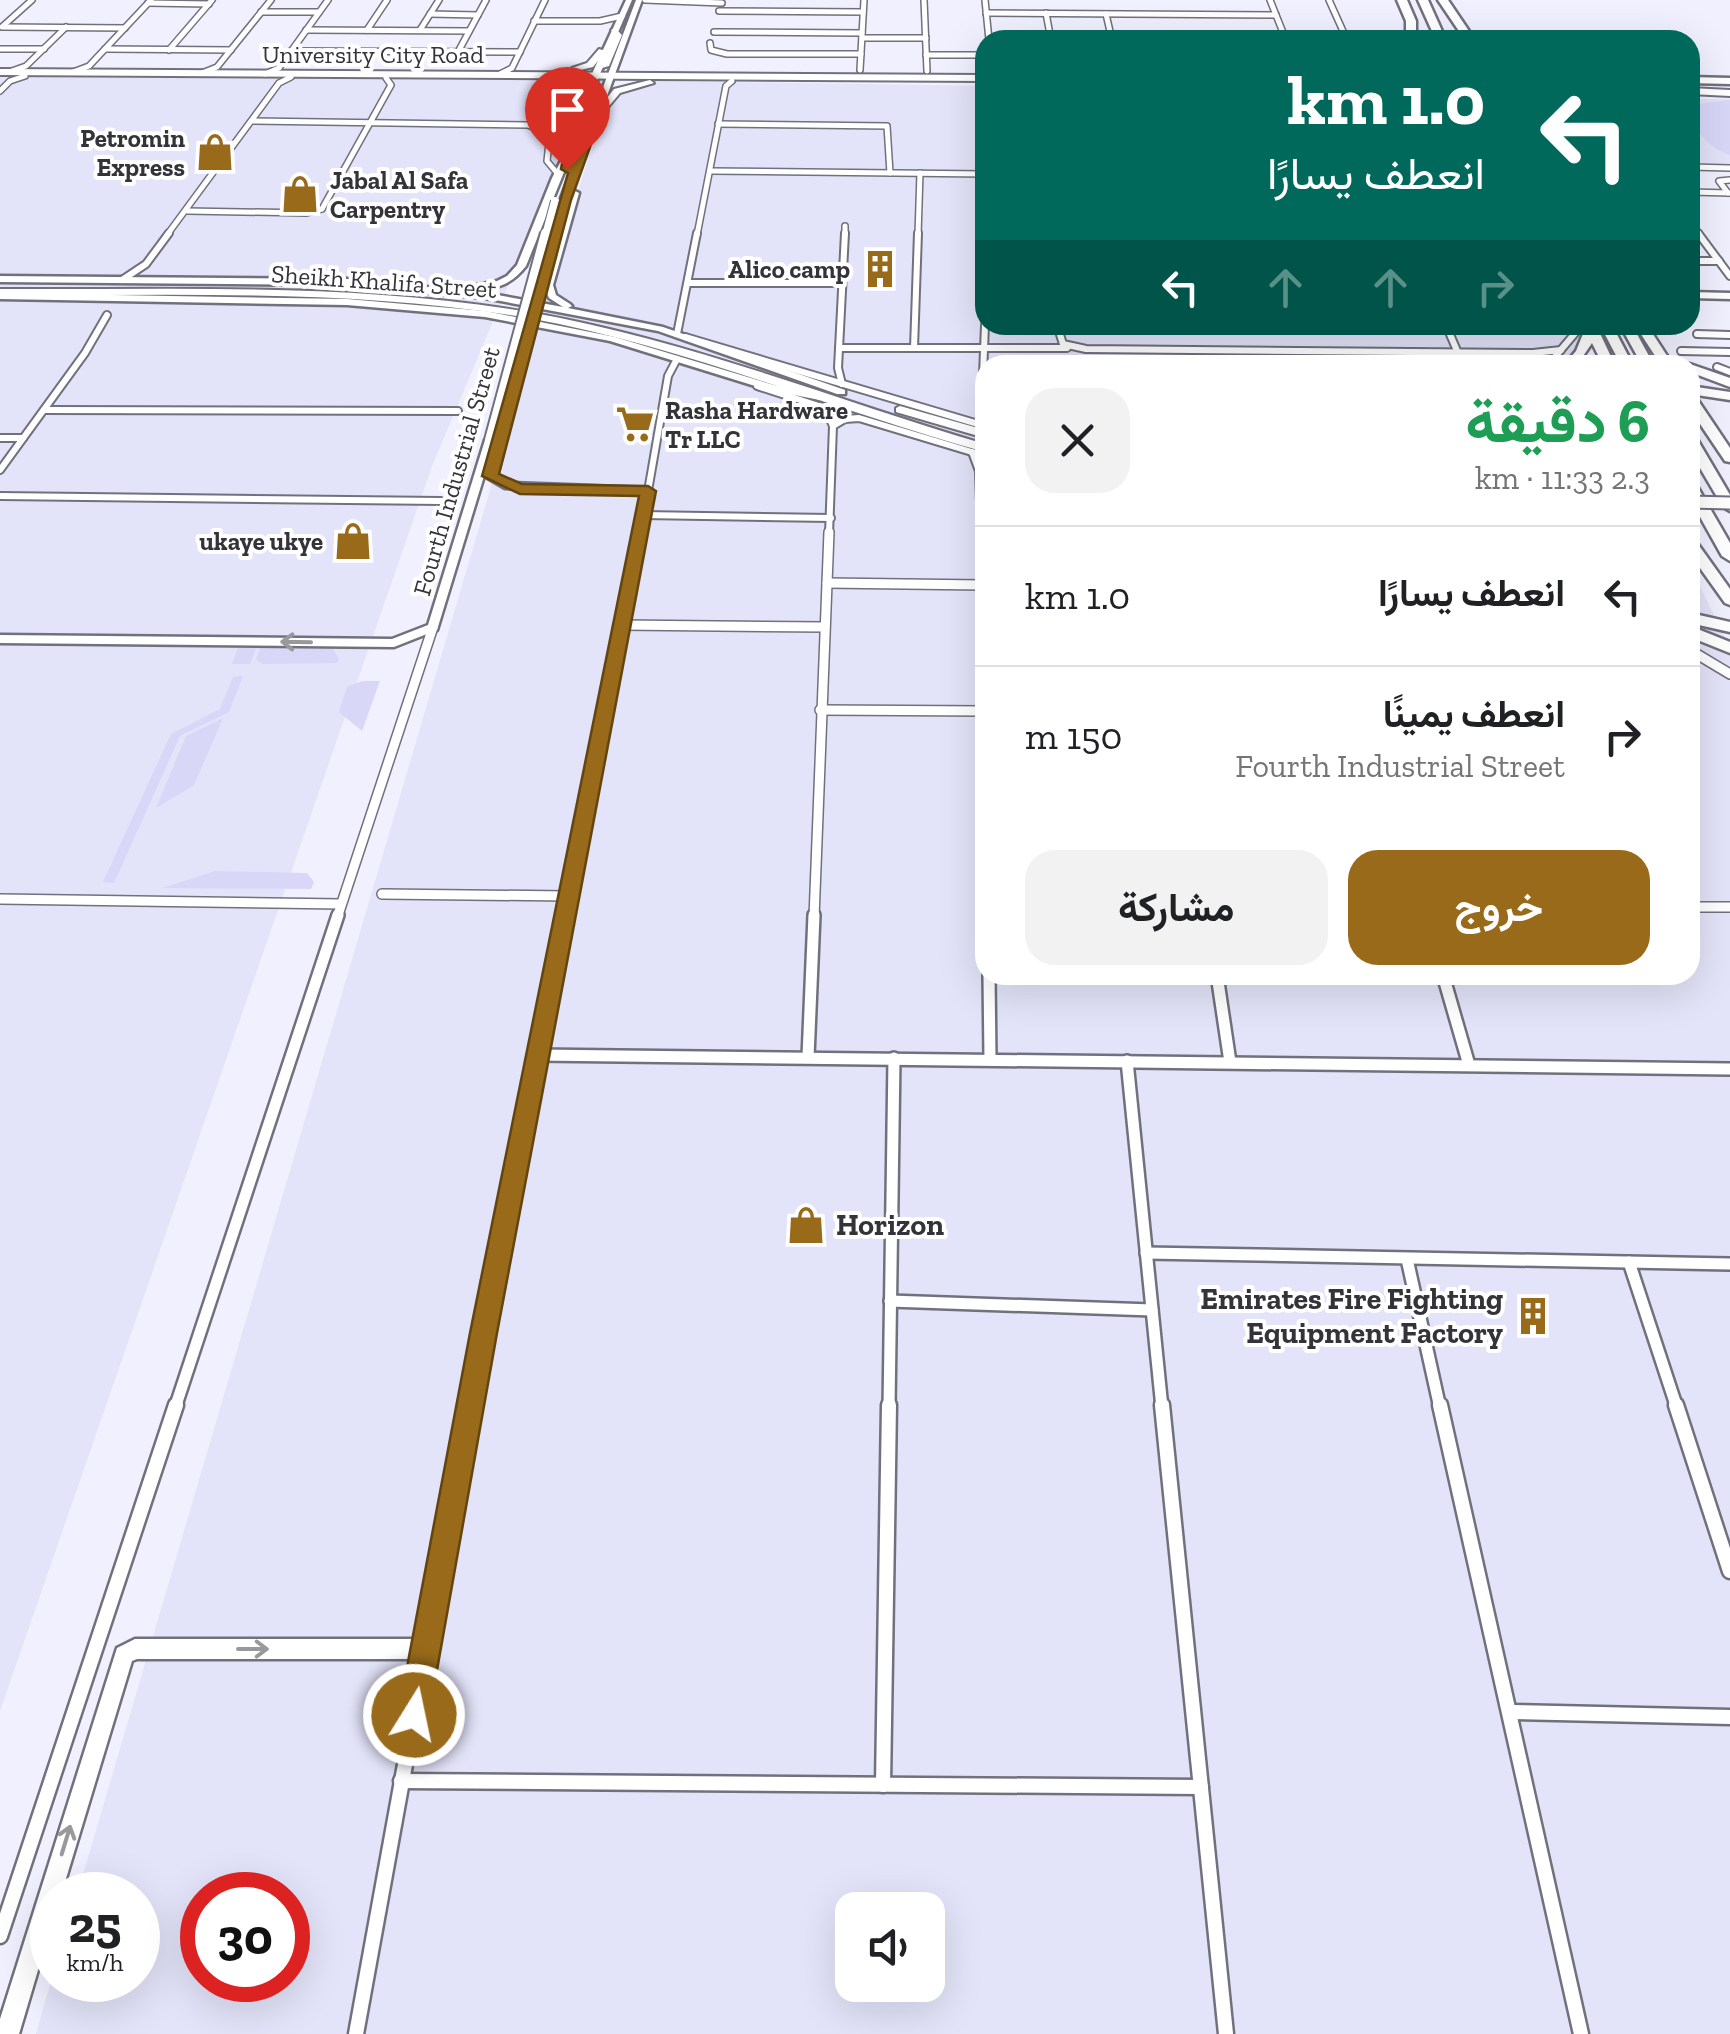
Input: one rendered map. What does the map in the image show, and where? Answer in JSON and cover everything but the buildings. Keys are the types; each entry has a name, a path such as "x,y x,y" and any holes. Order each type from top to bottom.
{"highway":[{"path":"1402,0 1412,30"},
{"path":"1411,0 1424,30"},
{"path":"1423,0 1436,30"},
{"path":"1442,0 1470,30"},
{"path":"1442,0 1454,30"},
{"path":"1460,0 1474,30"},
{"path":"1700,87 1730,86"},
{"path":"1700,90 1710,93"},
{"path":"1596,335 1604,355"},
{"path":"1601,335 1619,355"},
{"path":"1647,335 1660,355"},
{"path":"1650,340 1674,355"},
{"path":"1596,355 1599,343"},
{"path":"1700,369 1730,383"},
{"path":"1700,392 1730,396"},
{"path":"1700,414 1730,458"},
{"path":"1700,456 1730,505"},
{"path":"1700,506 1730,556"},
{"path":"1700,556 1730,600"},
{"path":"1700,620 1730,627"},
{"path":"1700,634 1730,648"}],"main road":[{"path":"536,75 586,67 602,51 628,0"},
{"path":"600,79 621,53 640,2"},
{"path":"600,79 618,35 616,28"},
{"path":"592,119 602,51"},
{"path":"621,53 624,62 633,68 700,76"},
{"name":"University City Road","path":"28,71 220,70 386,78 499,77 516,71 632,80 975,80"},
{"name":"University City Road","path":"4,74 28,71 499,77"},
{"path":"632,80 700,76"},
{"name":"University City Road","path":"600,79 700,76 723,81 975,80"},
{"path":"499,77 600,79"},
{"path":"499,77 566,86 579,95 582,109"},
{"name":"Fourth Industrial Street","path":"576,150 604,102 600,79"},
{"name":"Fourth Industrial Street","path":"434,627 496,440 576,150 582,109 600,79"},
{"path":"592,119 617,91 637,84 681,80"},
{"path":"1710,93 1730,86"},
{"path":"426,289 475,289 514,276 557,173 576,150"},
{"path":"576,150 578,182 548,284 552,296 580,311"},
{"path":"188,281 356,290"},
{"path":"0,282 346,282 426,289 580,311 681,336 842,388"},
{"name":"Sheikh Khalifa Street","path":"0,282 356,290 460,298 568,315 670,339 975,426"},
{"path":"0,294 348,302"},
{"name":"Sheikh Khalifa Street","path":"0,294 380,298 527,315 644,341 975,449"},
{"path":"229,294 520,319 612,338 722,373 826,398"},
{"path":"1700,299 1729,298"},
{"path":"849,418 886,418"},
{"name":"Fourth Industrial Street","path":"496,440 490,476 520,489 648,491"},
{"path":"1700,490 1730,493"},
{"path":"7,2034 124,1655 135,1649 426,1649 648,491"},
{"path":"1700,503 1730,505"},
{"path":"0,639 394,642 434,627"}],"street":[{"path":"1,28 32,0"},
{"path":"220,70 271,0"},
{"path":"188,281 145,277 142,273 253,122 292,50 328,0"},
{"path":"367,30 388,0"},
{"path":"420,30 439,0"},
{"path":"458,52 486,0"},
{"path":"516,71 520,52 544,0"},
{"path":"860,70 864,0"},
{"path":"924,0 927,72"},
{"path":"985,0 988,30"},
{"path":"1126,0 1129,14"},
{"path":"1270,0 1282,30"},
{"path":"1329,0 1342,30"},
{"path":"640,2 722,1 710,44 716,52 861,54"},
{"path":"92,69 105,49 150,2 210,2"},
{"path":"169,50 210,2"},
{"path":"262,12 319,12"},
{"path":"719,12 863,12"},
{"path":"986,13 1276,15"},
{"path":"430,14 478,15"},
{"path":"1046,14 1049,30"},
{"path":"1106,14 1110,30"},
{"path":"534,20 600,21 622,16"},
{"path":"600,21 616,28"},
{"path":"28,71 66,27"},
{"path":"1,28 125,28"},
{"path":"306,30 469,30"},
{"path":"714,32 926,38"},
{"path":"0,49 44,49"},
{"path":"105,49 231,50"},
{"path":"292,50 520,52"},
{"path":"926,54 975,55"},
{"path":"848,78 860,70"},
{"path":"860,70 872,78"},
{"path":"913,78 927,72"},
{"path":"927,72 938,78"},
{"path":"0,92 4,74"},
{"path":"187,211 320,210 391,85 386,78"},
{"path":"723,81 681,336 975,425"},
{"path":"253,122 535,127 552,138 548,161 557,173"},
{"path":"718,124 887,126 890,173"},
{"path":"1700,167 1730,168"},
{"path":"710,171 975,174"},
{"path":"914,348 920,173"},
{"path":"1729,192 1719,182 1730,180"},
{"path":"1700,192 1729,192"},
{"path":"842,388 838,368 845,226"},
{"path":"1700,235 1730,276"},
{"path":"1700,261 1718,261"},
{"path":"122,280 146,264"},
{"path":"688,282 842,282"},
{"path":"0,470 107,315"},
{"path":"1700,334 1730,335"},
{"path":"984,355 986,335"},
{"path":"1059,335 1060,341 1073,348"},
{"path":"1450,335 1458,352"},
{"path":"1556,355 1577,335"},
{"path":"839,348 1533,353 1561,350"},
{"path":"1700,359 1730,352"},
{"path":"1533,353 1537,355"},
{"path":"648,491 668,376 677,358"},
{"path":"1717,367 1730,372"},
{"path":"818,376 838,368"},
{"path":"722,373 825,408 834,426 808,1058"},
{"path":"44,410 458,412"},
{"path":"959,419 975,413"},
{"path":"834,426 849,418 975,449"},
{"path":"0,438 23,438"},
{"path":"0,496 441,502"},
{"path":"643,515 831,518"},
{"path":"827,583 975,585"},
{"path":"621,625 825,627"},
{"path":"0,1936 434,627"},
{"path":"1700,656 1730,674"},
{"path":"820,710 975,711"},
{"path":"382,894 568,896"},
{"path":"0,899 340,904"},
{"path":"1700,907 1730,907"},
{"path":"989,985 990,1059"},
{"path":"1219,985 1230,1062"},
{"path":"1446,985 1469,1066"},
{"path":"537,1055 1730,1069"},
{"path":"883,1785 894,1058"},
{"path":"1126,1061 1226,2034"},
{"path":"1146,1253 1730,1264"},
{"path":"1406,1258 1581,2034"},
{"path":"1629,1262 1730,1572"},
{"path":"890,1301 1152,1310"},
{"path":"356,2034 426,1649"},
{"path":"1510,1712 1730,1717"},
{"path":"402,1781 1201,1787"}],"shaded area":[{"path":"0,77 565,80 588,96 432,466 0,1711"},
{"path":"656,81 975,86 975,335 1577,335 1587,355 975,355 975,985 1700,985 1700,586 1730,648 1730,2034 36,2034 45,2002 160,2002 160,1872 84,1872 611,90"},
{"path":"1700,99 1730,99 1730,164 1700,164"},
{"path":"1730,100 1730,155 1714,147 1700,133 1700,104"},
{"path":"238,648 256,648 250,664 232,664"},
{"path":"256,648 332,648 339,659 337,663 262,664 256,659 260,649"},
{"path":"243,676 229,712 180,736 114,883 103,882 171,734 220,709 233,677"},
{"path":"362,681 380,681 362,731 339,712 347,687"},
{"path":"223,718 194,785 156,808 186,736"},
{"path":"215,871 307,873 314,882 311,889 163,888"}],"place":[{"name":"Petromin Express","path":"215,152"},
{"name":"Jabal Al Safa Carpentry","path":"300,194"},
{"name":"Alico camp","path":"880,269"},
{"name":"Rasha Hardware Tr LLC","path":"635,424"},
{"name":"ukaye ukye","path":"353,541"},
{"name":"Horizon","path":"806,1225"},
{"name":"Emirates Fire Fighting Equipment Factory","path":"1533,1316"}],"route":[{"path":"414,1715 648,491 520,489 490,476 564,200 593,122 589,112 595,88 589,87 575,127 567,169"}]}
